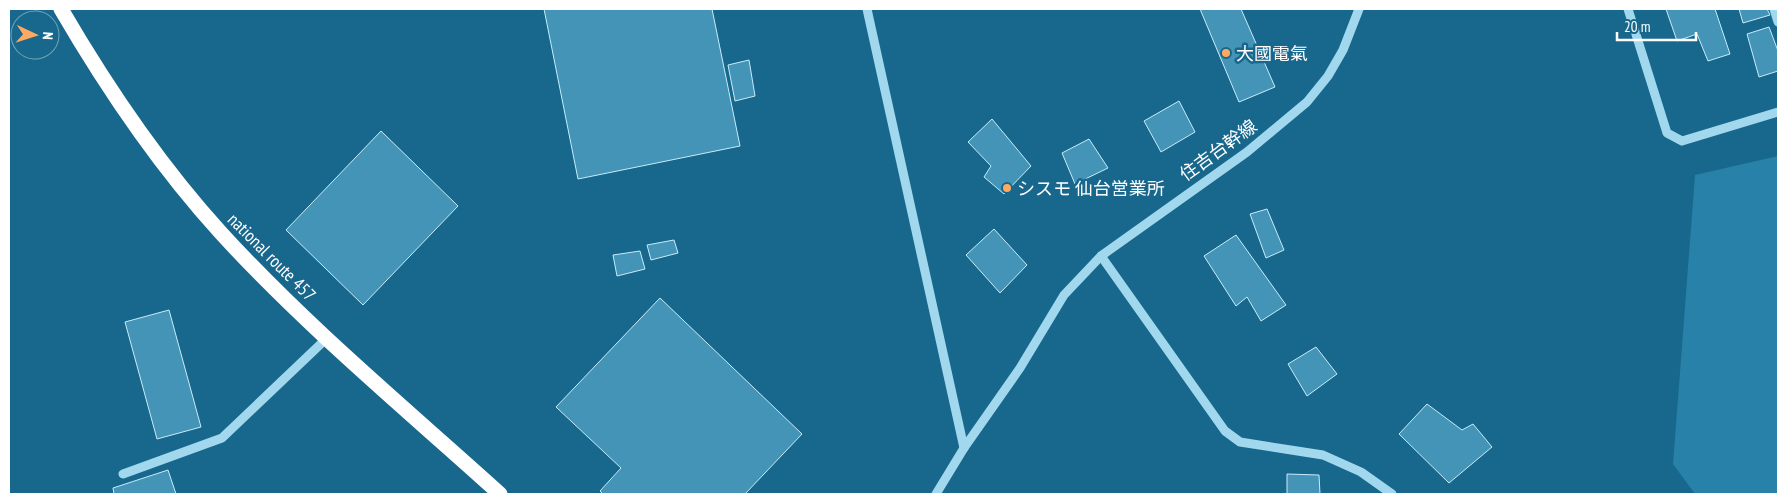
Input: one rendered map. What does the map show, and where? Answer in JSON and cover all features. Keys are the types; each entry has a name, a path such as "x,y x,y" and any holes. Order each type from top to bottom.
{"highway":[{"name":"national route 457","path":"61,9 94,66 158,158 220,233 327,338 500,494"}],"street":[{"path":"867,9 964,448"},
{"name":"住吉台幹線","path":"936,494 964,448 1020,368 1064,295 1101,256 1247,152 1307,102 1328,76 1343,50 1359,9"},
{"path":"1628,9 1667,133 1682,141 1778,112"},
{"path":"1774,9 1778,22"},
{"path":"1101,256 1226,431 1240,442 1323,455 1362,472 1392,494"},
{"path":"123,474 222,438 327,338"}],"shaded area":[{"path":"1778,156 1778,494 1695,494 1673,464 1695,175"}],"building":[{"path":"544,9 712,9 740,146 578,179"},
{"path":"1200,9 1241,9 1275,87 1239,102"},
{"path":"1666,9 1715,9 1730,54 1708,61 1697,34 1677,41"},
{"path":"1739,9 1767,9 1770,15 1743,23"},
{"path":"1769,27 1778,51 1778,71 1759,77 1747,34"},
{"path":"749,60 755,96 735,101 728,65"},
{"path":"1179,101 1195,132 1161,152 1144,121"},
{"path":"992,119 1031,166 1004,194 984,177 991,166 968,142"},
{"path":"381,131 458,206 363,305 286,230"},
{"path":"1089,139 1108,168 1075,184 1062,153"},
{"path":"1267,209 1284,250 1266,258 1250,214"},
{"path":"994,229 1027,265 1000,293 966,255"},
{"path":"1236,235 1286,305 1261,321 1247,297 1236,306 1204,256"},
{"path":"674,240 678,253 651,260 647,245"},
{"path":"640,251 645,269 617,276 613,255"},
{"path":"660,298 802,434 745,494 603,494 600,491 621,468 556,407"},
{"path":"169,310 201,427 157,439 125,322"},
{"path":"1316,347 1337,374 1307,396 1288,364"},
{"path":"1427,404 1462,430 1473,424 1492,447 1449,483 1399,434"},
{"path":"168,470 176,494 114,494 113,488"},
{"path":"1287,474 1319,475 1320,494 1287,494"}],"place":[{"name":"大國電氣","path":"1226,53"},
{"name":"シスモ 仙台営業所","path":"1007,188"}]}
